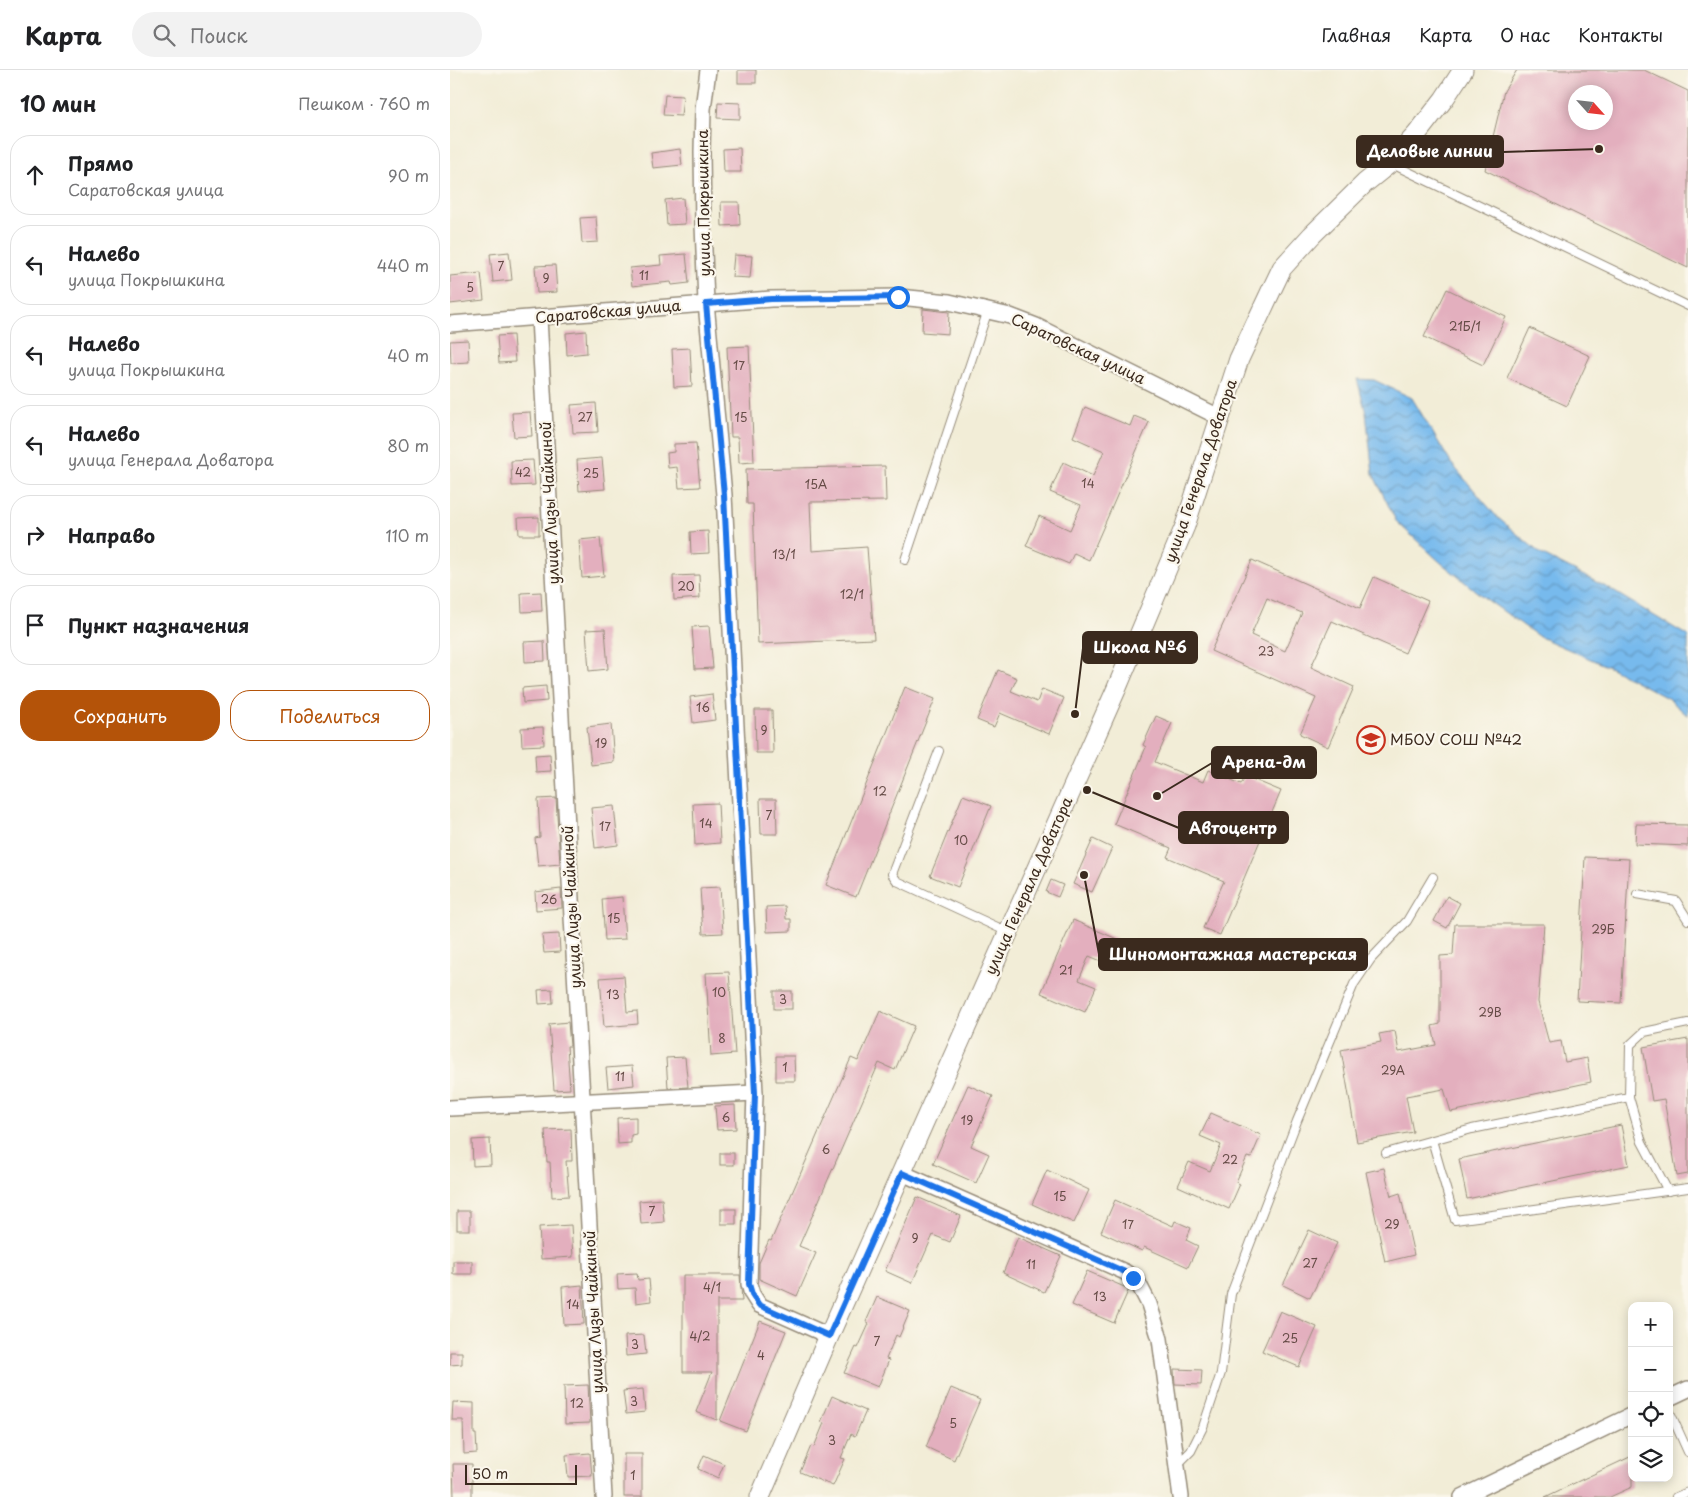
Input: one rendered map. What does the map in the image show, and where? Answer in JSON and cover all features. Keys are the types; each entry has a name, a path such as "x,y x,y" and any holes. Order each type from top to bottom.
{"street":[{"name":"улица Покрышкина","path":"708,70 703,109 702,152 706,304 724,504 755,1093 749,1284 752,1294 759,1305 829,1336"},
{"name":"улица Генерала Доватора","path":"760,1497 829,1336 1112,699 1185,526 1239,359 1282,268 1312,235 1365,183 1390,163 1416,135 1444,99 1463,70"},
{"name":"Саратовская улица","path":"450,324 771,299 898,297 950,302 1010,316 1036,326 1221,418"},
{"name":"улица Лизы Чайкиной","path":"539,318 604,1497"},
{"path":"450,1108 755,1093"},
{"path":"902,1173 1125,1272 1137,1281 1148,1304 1160,1339 1181,1497"},
{"path":"1673,1396 1688,1389"},
{"path":"1462,1497 1628,1417"}],"lane":[{"path":"1390,163 1688,306"},
{"path":"905,560 988,310"},
{"path":"939,751 892,874 897,881 1008,932"},
{"path":"1176,1466 1191,1451 1203,1427 1221,1373 1230,1294 1297,1121 1354,984 1371,959 1407,921 1433,877"},
{"path":"1636,894 1676,901 1688,920"},
{"path":"1668,1191 1642,1142 1629,1097 1630,1045 1644,1032 1688,1023"},
{"path":"1386,1153 1472,1129 1629,1097"},
{"path":"1432,1140 1455,1220 1688,1188"},
{"path":"1673,1419 1688,1452"},
{"path":"1676,1497 1688,1492"}],"water":[{"path":"1357,379 1374,380 1412,398 1451,463 1497,517 1541,554 1608,588 1688,636 1688,716 1669,699 1611,668 1538,636 1482,596 1440,562 1396,521 1373,474 1366,413"}],"building":[{"path":"738,70 756,70 756,83 738,83"},
{"path":"1517,70 1644,70 1688,91 1688,268 1485,170 1504,91"},
{"path":"665,95 683,96 681,116 663,115"},
{"path":"718,102 740,103 740,119 717,118"},
{"path":"740,148 741,172 724,172 723,149"},
{"path":"680,149 682,165 653,168 651,153"},
{"path":"683,198 685,224 667,225 665,200"},
{"path":"721,202 739,202 740,225 722,226"},
{"path":"596,217 598,242 582,243 580,218"},
{"path":"509,252 512,280 493,282 490,254"},
{"path":"686,254 689,283 672,285 671,282 632,286 630,268 661,265 660,256"},
{"path":"734,255 752,256 750,278 732,277"},
{"path":"555,265 557,292 537,293 535,266"},
{"path":"481,273 484,300 450,304 450,276"},
{"path":"1447,289 1506,317 1483,365 1424,337"},
{"path":"923,309 949,312 948,334 922,332"},
{"path":"1530,328 1590,356 1567,406 1507,378"},
{"path":"586,331 587,353 567,355 566,333"},
{"path":"513,335 515,362 499,363 497,336"},
{"path":"468,340 469,362 451,363 450,341"},
{"path":"749,346 754,462 739,463 738,437 731,437 727,347"},
{"path":"690,348 692,386 674,387 672,349"},
{"path":"596,403 598,432 573,433 571,405"},
{"path":"1085,407 1130,426 1134,416 1149,422 1089,560 1074,553 1069,564 1026,546 1039,516 1070,530 1081,505 1050,492 1063,462 1093,476 1104,451 1073,437"},
{"path":"530,412 532,436 514,437 512,413"},
{"path":"696,443 700,487 679,488 677,467 668,468 667,453 674,452 674,444"},
{"path":"602,458 605,489 579,491 577,460"},
{"path":"533,460 535,485 512,486 511,461"},
{"path":"885,466 886,501 810,502 812,551 867,547 874,639 758,644 753,504 747,504 746,469"},
{"path":"539,517 539,535 519,535 518,518"},
{"path":"708,531 709,553 691,554 690,532"},
{"path":"600,538 604,576 582,578 579,540"},
{"path":"1252,560 1360,608 1374,577 1428,601 1405,653 1332,621 1311,667 1354,687 1328,747 1300,734 1316,698 1211,651","holes":["1267,598 1302,613 1285,651 1251,635"]},
{"path":"699,575 700,598 674,600 673,576"},
{"path":"541,592 542,611 522,612 521,593"},
{"path":"709,626 713,668 695,669 692,627"},
{"path":"605,629 608,669 589,671 586,630"},
{"path":"544,641 545,661 525,662 524,642"},
{"path":"998,670 1017,678 1011,691 1037,702 1042,689 1064,698 1049,734 1000,713 994,727 977,720"},
{"path":"546,686 547,701 523,703 522,688"},
{"path":"905,687 935,699 856,897 826,885"},
{"path":"712,694 715,720 693,723 690,697"},
{"path":"755,710 772,710 773,753 756,753"},
{"path":"1156,716 1172,723 1155,762 1203,782 1208,770 1241,784 1245,776 1281,791 1220,935 1203,928 1224,881 1167,857 1171,848 1114,824 1146,747 1143,745"},
{"path":"611,724 614,762 591,765 587,727"},
{"path":"543,727 544,745 522,746 521,728"},
{"path":"550,754 551,771 536,772 535,755"},
{"path":"963,795 991,806 958,887 930,876"},
{"path":"556,798 560,864 538,866 535,838 540,837 538,799"},
{"path":"760,799 776,799 777,834 761,834"},
{"path":"718,803 720,843 695,845 693,804"},
{"path":"614,806 618,845 595,848 591,808"},
{"path":"1636,824 1688,825 1688,846 1635,844"},
{"path":"1093,839 1112,848 1092,892 1073,884"},
{"path":"1585,857 1629,859 1621,1003 1577,1001"},
{"path":"1051,880 1063,885 1058,897 1046,892"},
{"path":"720,887 723,933 703,934 700,888"},
{"path":"561,889 562,908 536,910 535,892"},
{"path":"1447,896 1460,903 1447,928 1434,921"},
{"path":"622,897 625,939 605,940 602,899"},
{"path":"785,906 786,919 791,919 791,931 767,932 766,907"},
{"path":"1073,920 1117,939 1106,963 1089,956 1079,980 1096,987 1085,1012 1041,993"},
{"path":"1455,924 1544,924 1538,1002 1549,1043 1561,1041 1565,1062 1587,1058 1591,1082 1451,1112 1444,1089 1406,1096 1413,1132 1357,1142 1341,1050 1381,1042 1379,1034 1395,1031 1399,1052 1436,1045 1432,1026 1440,1024 1440,956 1453,955"},
{"path":"559,934 560,952 544,953 542,935"},
{"path":"729,972 735,1054 711,1056 706,973"},
{"path":"624,976 627,1012 637,1011 638,1024 604,1027 600,978"},
{"path":"552,989 553,1003 539,1004 538,990"},
{"path":"774,991 792,991 792,1009 774,1009"},
{"path":"880,1011 914,1026 895,1070 879,1063 799,1246 816,1253 797,1296 759,1279 759,1263 769,1240 771,1241 851,1058 858,1061"},
{"path":"568,1022 570,1046 567,1046 570,1089 554,1090 549,1024"},
{"path":"1688,1039 1688,1174 1677,1176 1664,1099 1652,1101 1643,1047"},
{"path":"776,1056 794,1056 795,1081 776,1081"},
{"path":"685,1057 688,1087 668,1088 666,1058"},
{"path":"632,1066 634,1085 608,1088 606,1068"},
{"path":"968,1085 993,1096 971,1146 989,1154 976,1183 933,1164"},
{"path":"735,1105 736,1129 717,1130 715,1106"},
{"path":"1211,1113 1261,1135 1251,1158 1247,1157 1236,1182 1240,1184 1229,1209 1178,1186 1189,1162 1210,1171 1221,1145 1200,1136"},
{"path":"636,1117 636,1134 631,1135 631,1143 618,1144 617,1118"},
{"path":"1621,1125 1629,1165 1467,1199 1459,1159"},
{"path":"571,1129 572,1161 566,1161 569,1196 552,1197 550,1162 547,1162 545,1130"},
{"path":"490,1139 491,1165 473,1166 472,1140"},
{"path":"720,1153 734,1153 734,1165 720,1165"},
{"path":"1384,1168 1391,1196 1400,1193 1414,1255 1385,1262 1366,1172"},
{"path":"1047,1170 1089,1190 1074,1223 1032,1204"},
{"path":"917,1197 961,1216 950,1242 933,1235 912,1283 885,1271"},
{"path":"662,1199 664,1222 641,1224 639,1201"},
{"path":"1115,1200 1173,1226 1175,1221 1191,1228 1186,1240 1198,1246 1188,1267 1144,1247 1142,1251 1101,1232"},
{"path":"721,1209 736,1209 736,1224 721,1224"},
{"path":"457,1211 470,1211 470,1230 457,1230"},
{"path":"571,1225 573,1257 541,1259 539,1227"},
{"path":"1309,1230 1337,1243 1310,1298 1283,1285"},
{"path":"1018,1237 1061,1256 1044,1292 1003,1273"},
{"path":"453,1261 472,1261 472,1274 453,1274"},
{"path":"1087,1271 1129,1289 1114,1323 1072,1305"},
{"path":"637,1273 638,1280 649,1279 651,1301 636,1303 635,1288 618,1289 617,1274"},
{"path":"683,1275 740,1275 742,1301 717,1301 717,1420 696,1412 712,1372 683,1372"},
{"path":"582,1285 584,1324 564,1325 562,1287"},
{"path":"877,1297 910,1311 899,1337 896,1335 886,1359 889,1360 878,1387 844,1373 869,1324 866,1322"},
{"path":"1280,1311 1317,1327 1299,1367 1262,1351"},
{"path":"760,1321 786,1331 746,1431 720,1421"},
{"path":"644,1335 646,1354 626,1356 625,1336"},
{"path":"450,1352 462,1352 462,1364 450,1365"},
{"path":"1174,1369 1202,1370 1201,1385 1175,1384"},
{"path":"588,1385 590,1423 565,1424 564,1386"},
{"path":"951,1388 980,1400 954,1460 926,1447"},
{"path":"643,1389 645,1412 626,1414 623,1391"},
{"path":"832,1396 866,1411 855,1436 851,1434 841,1458 845,1459 833,1486 800,1472 811,1446 814,1447 824,1423 821,1422"},
{"path":"453,1402 474,1403 474,1434 476,1434 477,1453 464,1454 463,1420 452,1420"},
{"path":"590,1453 592,1476 568,1477 566,1455"},
{"path":"624,1454 642,1454 642,1497 624,1497"},
{"path":"704,1455 724,1464 718,1478 698,1469"},
{"path":"1628,1458 1628,1482 1632,1482 1632,1487 1610,1497 1545,1497"},
{"path":"453,1464 472,1464 472,1497 454,1497"}],"place":[{"name":"Деловые линии","path":"1599,149"},
{"name":"Школа №6","path":"1075,714"},
{"name":"МБОУ СОШ №42","path":"1371,740"},
{"name":"Автоцентр","path":"1087,790"},
{"name":"Арена-дм","path":"1157,796"},
{"name":"Шиномонтажная мастерская","path":"1084,875"}],"route":[{"path":"898,297 771,299 706,304 724,495 755,1093 749,1284 754,1299 759,1305 829,1336 902,1173 1125,1272 1133,1278"}]}
